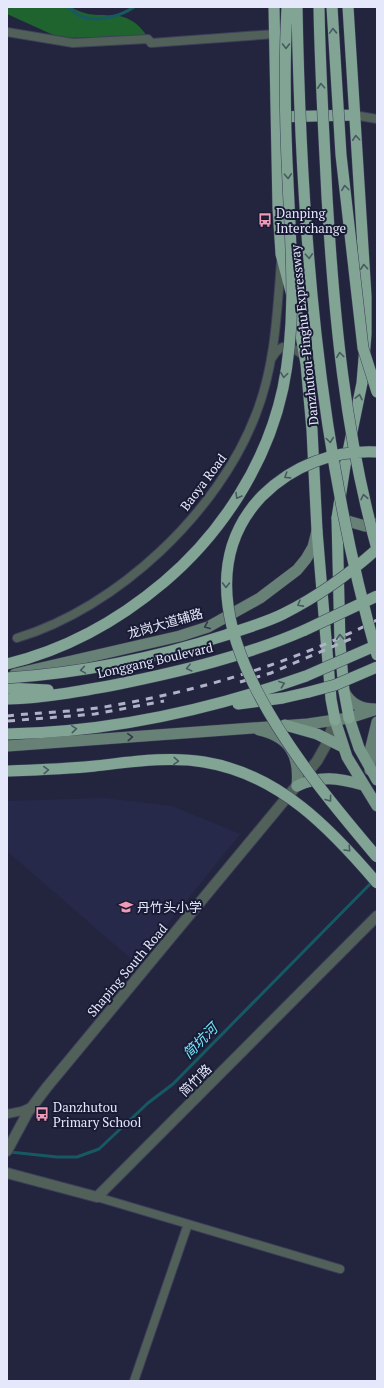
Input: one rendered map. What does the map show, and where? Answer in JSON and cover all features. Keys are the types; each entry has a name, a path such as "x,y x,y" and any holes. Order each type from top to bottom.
{"highway":[{"path":"274,7 278,208 281,254 298,318 305,356 312,430 317,531 331,699 335,720"},
{"path":"7,664 39,655 100,627 138,604 183,566 218,525 237,498 254,469 268,438 283,389 292,296 286,143 287,7"},
{"name":"Danzhutou-Pinghu Expressway","path":"297,7 298,72 310,275 318,356 332,454 346,534 377,655"},
{"path":"7,677 53,675 94,668 162,653 266,621 314,597 351,571 377,549 368,518 348,414 340,357 332,282 320,80 319,7"},
{"path":"332,7 341,155 359,317 363,348 377,392"},
{"path":"348,7 366,296 366,334 362,383 345,466 337,518 338,598 344,691 349,718"},
{"path":"276,117 354,115"},
{"path":"377,452 356,451 327,457 300,468 274,484 255,504 233,545 226,573 226,597 231,624 238,647 256,688 281,732 315,780 377,857"},
{"name":"Longgang Boulevard","path":"7,699 81,691 163,675 229,658 305,630 377,596"},
{"path":"7,734 98,727 177,714 244,697 306,676 377,645"},
{"path":"213,705 251,703 309,692 335,685 377,668"},
{"path":"7,688 81,691"},
{"path":"7,771 64,769 152,760 204,762 239,772 271,785 299,804 328,828 377,883"}],"main road":[{"path":"337,518 365,526 377,524"},
{"name":"龙岗大道辅路","path":"7,677 180,636 208,627 260,598 298,570 313,547 317,531"},
{"path":"344,691 347,697 355,704 365,708 376,709"},
{"path":"7,746 335,720 349,718 376,709"},
{"path":"349,718 359,748 377,780"},
{"path":"335,720 342,747 363,785 374,801"},
{"path":"370,770 371,747 377,722"},
{"path":"285,725 311,732 342,747"},
{"path":"241,728 257,729 271,733 288,745 297,762 297,786 320,778 335,778 363,785"}],"street":[{"path":"7,32 74,43 148,39 150,42 275,34"},
{"path":"354,115 377,119"},
{"name":"Baoya Road","path":"17,638 35,633 78,613 138,571 180,532 212,494 236,459 256,413 270,360 276,328 281,254"},
{"path":"270,360 280,348 284,346 293,348 305,356"},
{"name":"Shaping South Road","path":"7,1151 33,1105 317,761 328,739 335,720"},
{"name":"简竹路","path":"97,1197 377,916"},
{"path":"7,1114 22,1111 33,1105"},
{"path":"7,1173 97,1197 340,1269"},
{"path":"134,1381 188,1224"}],"shaded area":[{"name":"丹竹头小学","path":"104,798 172,806 240,834 136,963 7,851 7,801"}],"green space":[{"path":"7,7 71,7 82,12 92,14 120,16 129,19 148,37 60,38 7,14"}],"waterway":[{"path":"68,7 80,16 94,19 116,16 134,7"},
{"name":"简坑河","path":"10,1152 57,1157 77,1157 99,1149 148,1103 173,1084 373,881"}],"railway":[{"path":"7,716 84,710 179,692 280,662 377,620"},
{"path":"240,682 271,673 353,638"},
{"path":"8,721 95,714 164,701"}],"place":[{"name":"Danping Interchange","path":"265,220"},
{"name":"丹竹头小学","path":"126,907"},
{"name":"Danzhutou Primary School","path":"42,1114"}]}
